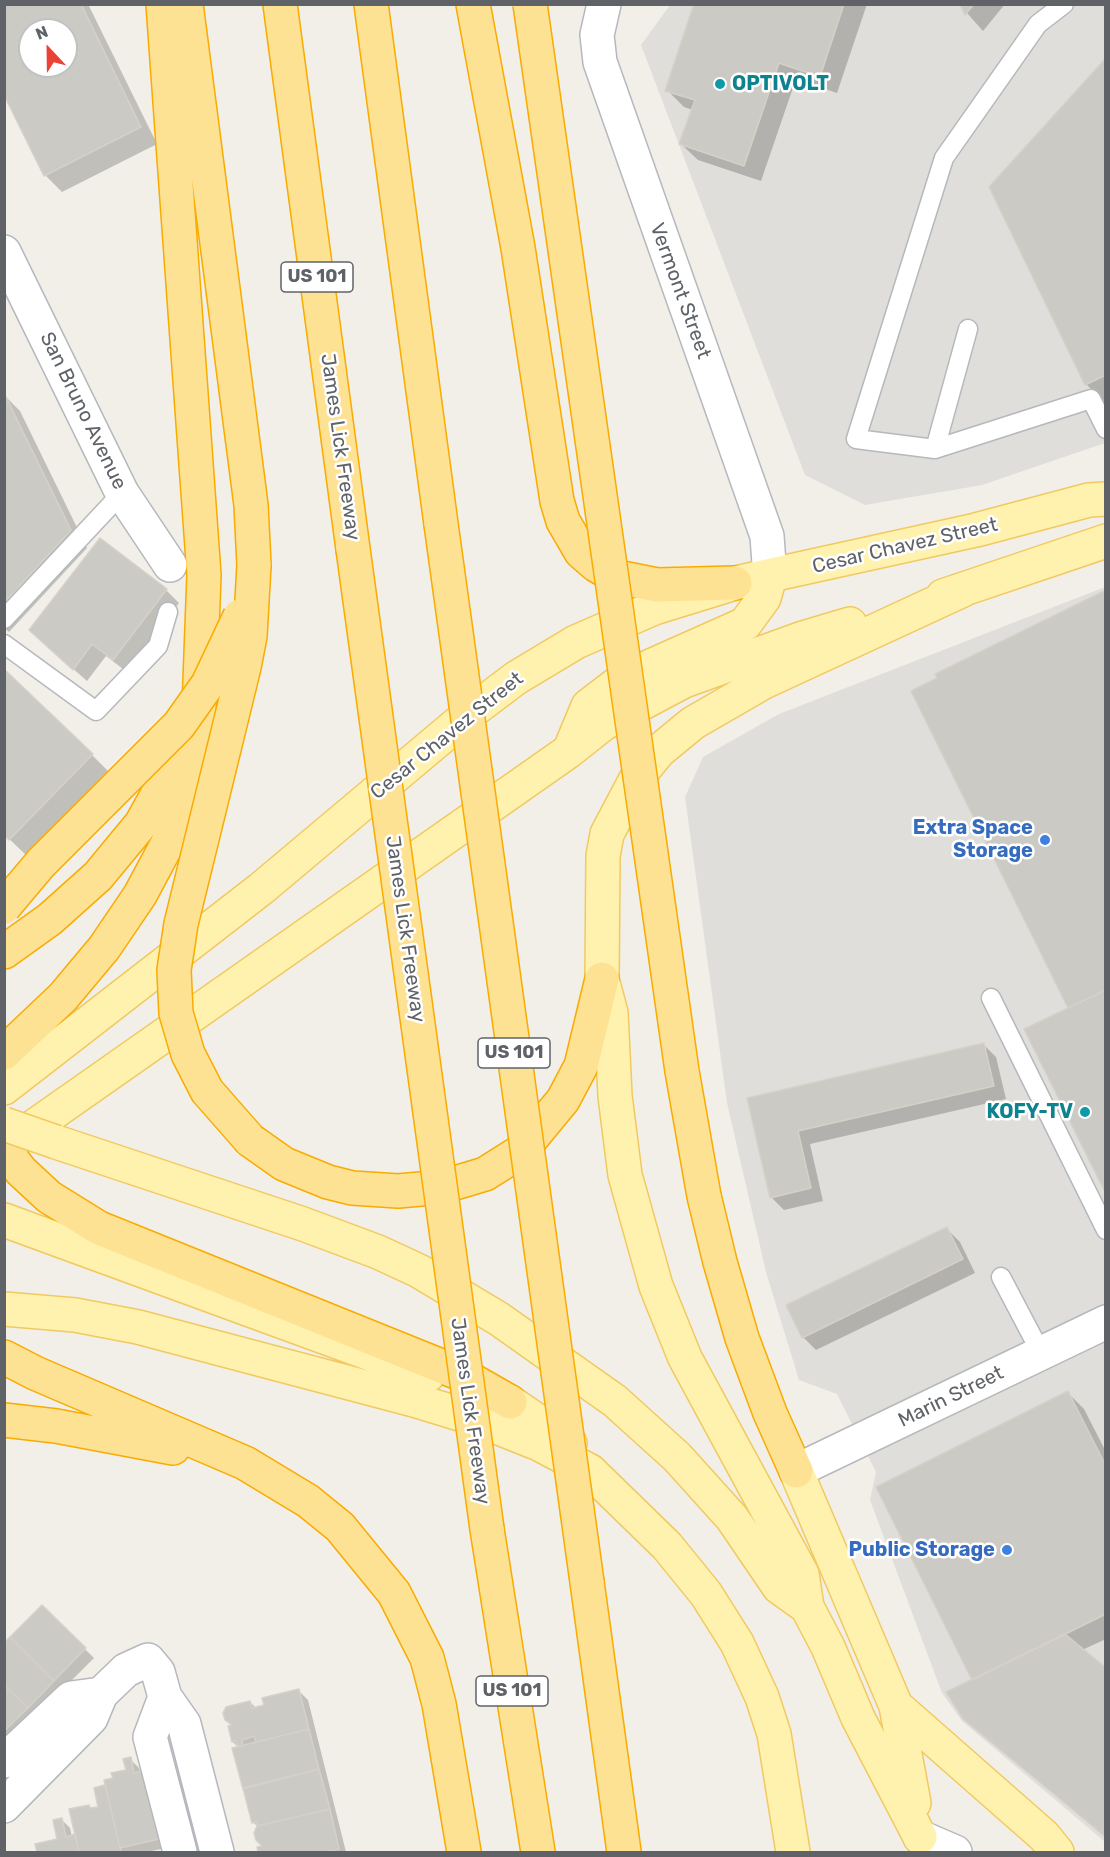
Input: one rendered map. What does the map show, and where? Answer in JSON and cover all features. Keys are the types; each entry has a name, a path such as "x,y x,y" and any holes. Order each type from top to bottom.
{"highway":[{"path":"4,1053 63,997 104,948 140,896 171,837 190,771 199,708 204,575 163,4"},
{"path":"186,4 251,505 254,565 250,636 181,924 174,980 176,1013 197,1073 220,1108 250,1140 295,1169 352,1188 421,1190 445,1186 485,1174 503,1164 528,1144 550,1119 568,1092 587,1047 592,1012 602,979"},
{"name":"James Lick Freeway","path":"280,4 486,1529 538,1852"},
{"name":"US 101","path":"371,4 624,1852"},
{"path":"473,4 518,248 563,521 581,552 617,577 657,585 735,584"},
{"path":"530,4 682,1071 704,1196 742,1338 770,1413 796,1471"},
{"path":"4,907 41,863 144,762 194,705 222,660 234,631 254,565"},
{"path":"4,952 50,919 98,876 141,824 176,765 199,708"},
{"path":"4,1148 35,1184 81,1219 279,1311 461,1374 510,1402"},
{"path":"4,1357 35,1373 245,1463 300,1495 340,1527 394,1593 412,1624 427,1658 439,1704 464,1852"},
{"path":"4,1420 124,1437 245,1463"}],"main road":[{"name":"Cesar Chavez Street","path":"4,1088 253,896 516,678 576,642 625,619 735,584 976,530 1089,500 1106,499"},
{"path":"4,1148 569,751 603,724 684,681 803,638 963,590 1106,541"},
{"path":"569,751 588,706 626,677 745,624 764,598 770,577"},
{"path":"921,1845 858,1718 828,1647 807,1607 802,1574 685,1358 656,1286 625,1175 615,1096 611,1013 602,979 603,856 607,834 636,779 659,751 693,723 764,682 963,590"},
{"path":"4,1126 369,1248 419,1272 499,1319 615,1401 670,1450 707,1487 732,1518 779,1587 807,1607"},
{"path":"4,1220 279,1311"},
{"path":"4,1309 75,1314 138,1327 476,1419 539,1444 590,1471 642,1519"},
{"path":"510,1402 554,1429 603,1470 706,1594 728,1626 754,1679 774,1734 793,1852"},
{"path":"796,1471 896,1706 921,1845"},
{"path":"896,1706 1044,1836 1057,1852"}],"street":[{"name":"Vermont Street","path":"604,4 597,34 600,62 767,536 770,577"},
{"name":"San Bruno Avenue","path":"4,252 122,493 170,565"},
{"name":"Marin Street","path":"796,1471 1106,1322"},
{"path":"4,1806 91,1718 101,1694 126,1670 148,1660 158,1672 165,1697 184,1724 217,1852"},
{"path":"4,1761 71,1698 101,1694"},
{"path":"165,1697 150,1737 180,1852"},
{"path":"921,1845 955,1852"}],"lane":[{"path":"1064,4 1038,24 944,158 856,439 935,449 1098,399 1106,429"},
{"path":"935,449 968,329"},
{"path":"4,619 122,493"},
{"path":"4,644 96,711 158,646 168,612"},
{"path":"991,998 1106,1230"},
{"path":"1001,1277 1041,1353"}],"shaded area":[{"path":"670,5 1105,5 1105,443 982,485 865,505 805,475 641,45"},
{"path":"1105,587 1105,1842 962,1721 942,1693 870,1500 876,1472 837,1394 799,1380 766,1272 727,1103 685,797 703,757 779,714"}],"building":[{"path":"7,4 81,4 141,127 44,176 4,95 4,6"},
{"name":"OPTIVOLT","path":"694,4 844,4 820,77 779,63 744,166 679,144 695,100 665,91"},
{"path":"960,4 974,4 965,15"},
{"path":"1106,58 1106,375 1085,385 989,187"},
{"path":"4,393 71,530 4,603"},
{"path":"100,538 167,589 113,660 92,644 73,670 29,630"},
{"name":"Extra Space Storage","path":"1106,590 1106,990 1068,1008 911,691 937,678 935,674"},
{"path":"4,669 93,754 9,840 4,835"},
{"name":"KOFY-TV","path":"1106,990 1106,1194 1024,1029"},
{"path":"984,1043 994,1086 798,1131 811,1188 770,1198 747,1098"},
{"path":"947,1227 963,1259 802,1338 786,1305"},
{"name":"Public Storage","path":"1068,1391 1106,1466 1106,1614 972,1680 876,1487"},
{"path":"42,1605 86,1648 54,1681 10,1637"},
{"path":"1065,1634 1106,1668 1106,1837 963,1719 946,1692"},
{"path":"10,1637 54,1681 28,1708 4,1685 4,1643"},
{"path":"4,1685 28,1708 4,1731"},
{"path":"299,1689 309,1729 256,1742 254,1736 242,1740 243,1746 238,1747 236,1741 232,1742 228,1726 232,1725 225,1720 223,1713 226,1707 250,1701 252,1708 264,1705 262,1698"},
{"path":"309,1729 319,1769 243,1789 232,1748"},
{"path":"131,1757 134,1773 143,1770 159,1839 120,1848 104,1780 113,1778 111,1773 126,1770 123,1759"},
{"path":"319,1769 330,1809 257,1826 256,1822 252,1823 243,1788"},
{"path":"105,1785 121,1852 79,1852 69,1809 89,1805 90,1808 98,1807 94,1788"},
{"path":"330,1809 339,1849 326,1852 258,1852 257,1847 262,1846 256,1840 254,1833 257,1826"},
{"path":"62,1818 66,1837 75,1834 79,1852 37,1852 35,1844 57,1839 53,1820"}],"place":[{"name":"OPTIVOLT","path":"720,84"},
{"name":"Extra Space Storage","path":"1045,840"},
{"name":"KOFY-TV","path":"1085,1112"},
{"name":"Public Storage","path":"1007,1550"}]}
